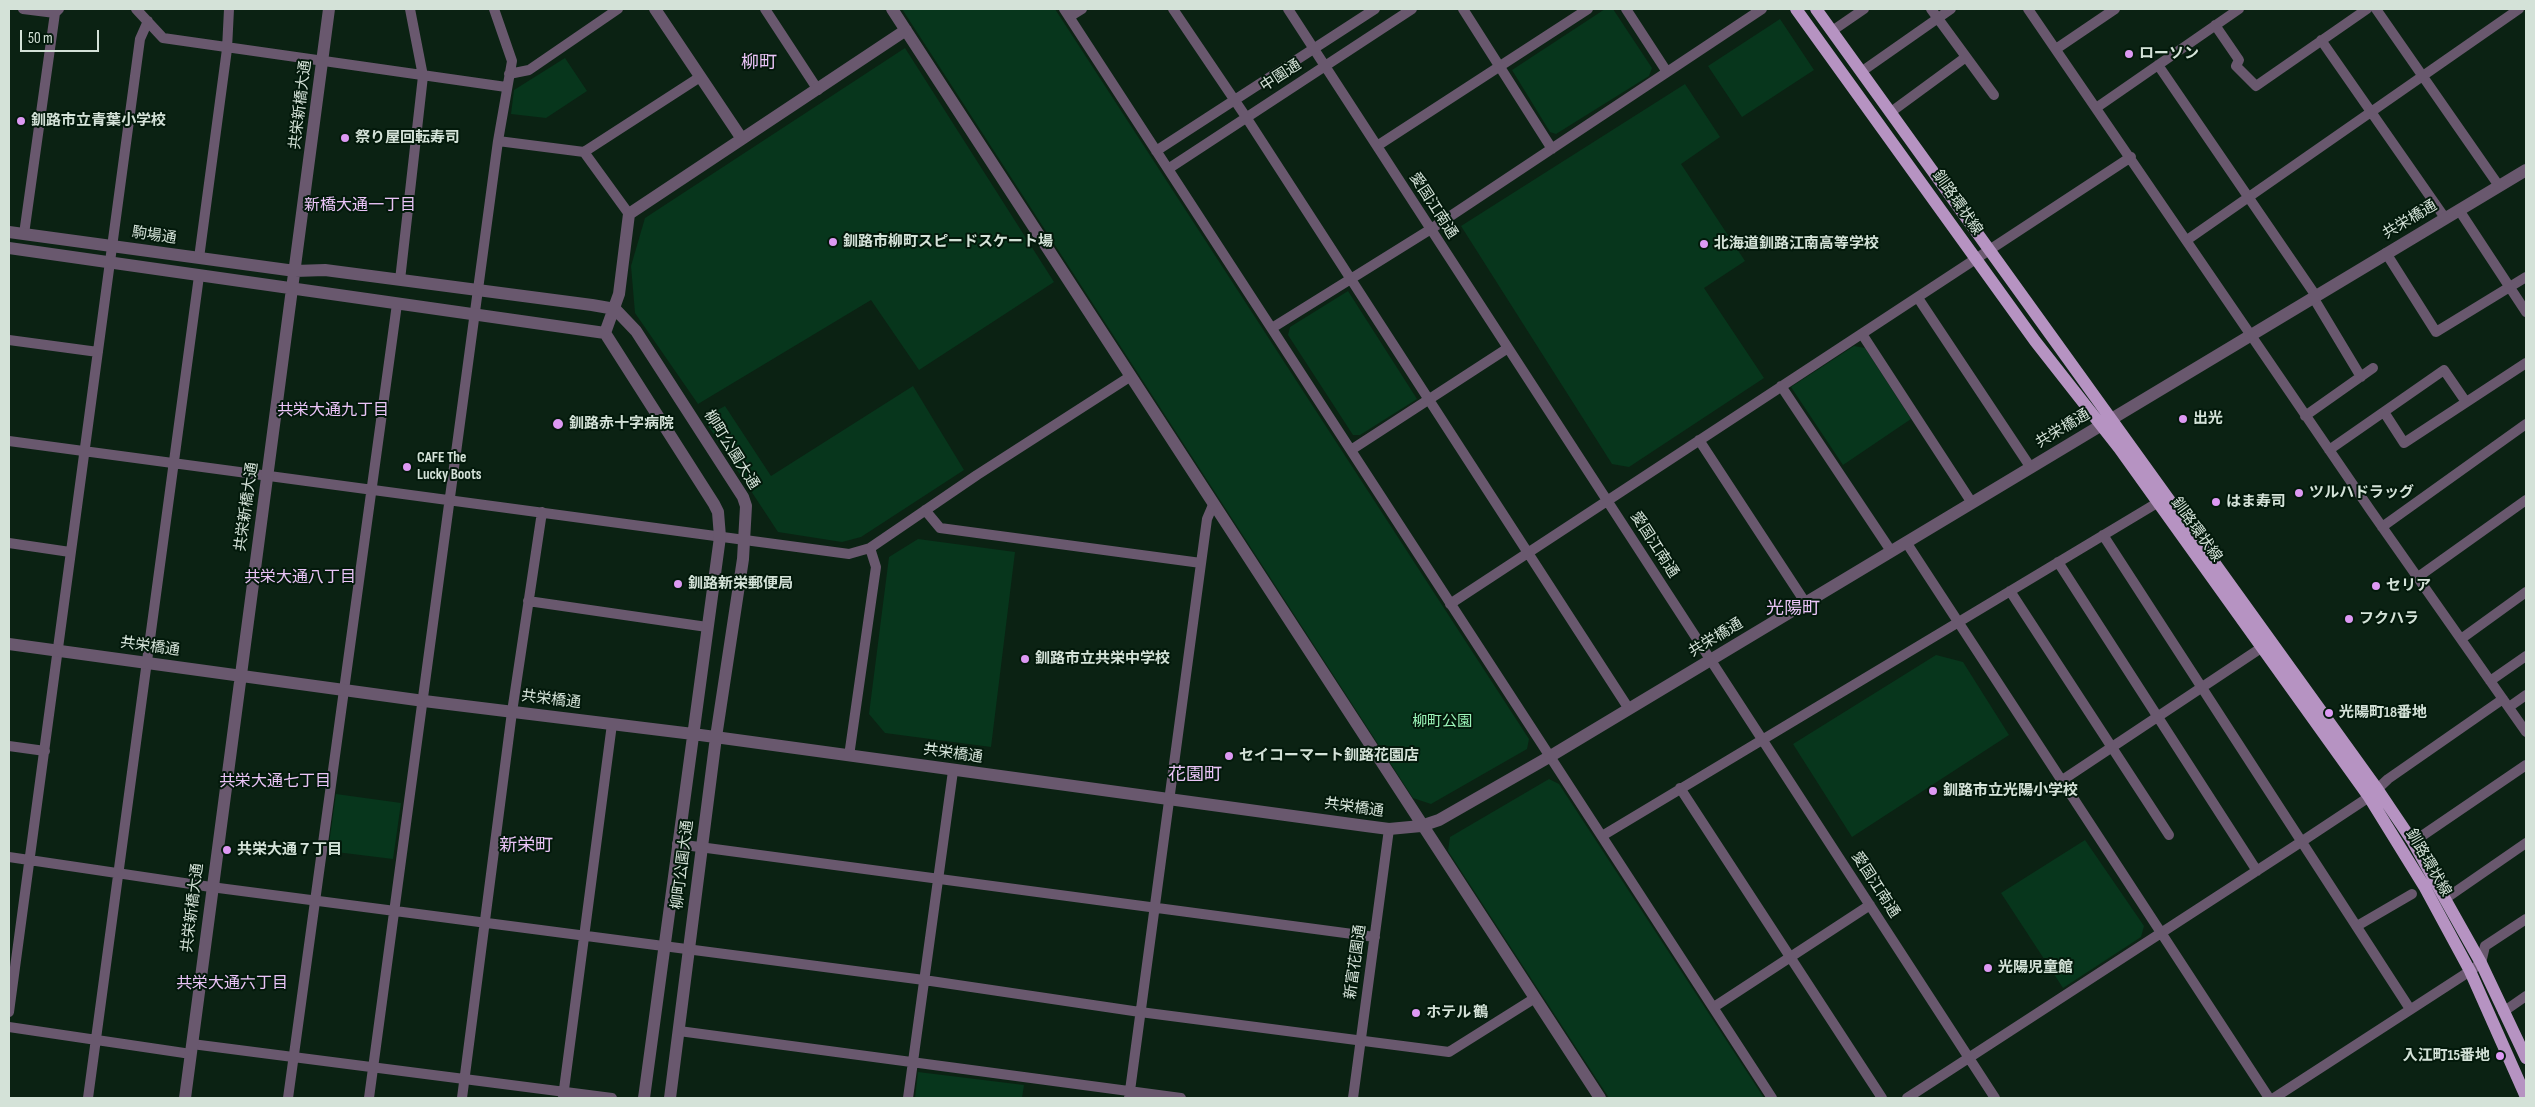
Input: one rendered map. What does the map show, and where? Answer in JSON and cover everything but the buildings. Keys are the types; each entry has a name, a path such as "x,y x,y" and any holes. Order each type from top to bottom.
{"main road":[{"name":"釧路環状線","path":"1796,9 2034,340 2119,448 2157,503 2266,645"},
{"name":"釧路環状線","path":"1816,9 2112,419 2266,645 2373,793 2413,842 2480,963 2526,1058"},
{"name":"釧路環状線","path":"2373,793 2470,971 2526,1096"}],"street":[{"path":"23,9 57,11 24,234"},
{"path":"136,9 163,38 227,49 506,87"},
{"path":"199,258 227,49 229,9"},
{"name":"共栄新橋大通","path":"185,1098 211,887 294,288 329,9"},
{"path":"400,280 423,76 410,9"},
{"path":"370,1098 450,500 477,315 478,290 498,141 512,61 494,9"},
{"path":"509,74 529,70 618,9"},
{"path":"655,9 742,139"},
{"path":"765,9 818,90"},
{"path":"892,9 1421,826 1600,1098"},
{"path":"1082,9 1066,13 1772,1098"},
{"path":"1173,9 1246,117 1349,280 1628,709"},
{"name":"愛国江南通","path":"1288,9 1995,1098"},
{"name":"中園通","path":"1156,151 1375,9"},
{"name":"中園通","path":"1168,169 1412,9"},
{"path":"1464,9 1552,148"},
{"path":"1376,146 1588,9"},
{"path":"1626,9 1667,72"},
{"path":"1272,328 1431,229 1762,9"},
{"path":"1832,31 1864,9"},
{"path":"1931,9 1994,95"},
{"path":"1861,72 1951,9"},
{"path":"2056,49 2115,9"},
{"path":"2096,108 2239,9"},
{"path":"2215,25 2239,60 2236,66 2256,86 2367,9"},
{"path":"2376,9 2499,186"},
{"path":"2187,240 2519,9"},
{"path":"2031,10 2329,450 2526,732"},
{"path":"9,1012 13,948 29,860 140,39 148,21"},
{"path":"629,214 906,30"},
{"path":"2321,40 2445,218"},
{"path":"1891,112 1966,57"},
{"path":"2158,65 2249,196 2315,296 2361,377"},
{"path":"498,141 584,152 700,77"},
{"path":"9,248 605,333 615,309 629,214 584,152"},
{"path":"1450,604 2130,157"},
{"name":"共栄橋通","path":"9,644 424,701 716,737 953,771 1389,829 1421,826 1439,820 1549,757 2526,170"},
{"path":"2459,210 2526,312"},
{"name":"駒場通","path":"9,232 295,271"},
{"path":"2386,253 2436,332 2526,277"},
{"path":"295,271 325,270 615,309"},
{"path":"88,1098 199,276"},
{"path":"1918,298 2031,468"},
{"path":"288,1098 397,304"},
{"name":"柳町公園大通","path":"615,309 636,331 743,497 746,506 745,540 716,737 670,1098"},
{"name":"柳町公園大通","path":"605,333 714,504 718,512 720,536 644,1098"},
{"path":"1862,334 1972,503"},
{"path":"9,340 98,352"},
{"path":"1351,450 1508,348"},
{"path":"2384,412 2404,443 2526,363"},
{"path":"2306,416 2373,368"},
{"path":"2329,450 2444,370 2466,402"},
{"path":"9,441 850,554 870,548 1131,376"},
{"path":"1781,386 1891,551"},
{"path":"2382,527 2526,424"},
{"path":"1699,440 1805,602"},
{"path":"2418,577 2526,500"},
{"path":"1602,836 2157,503"},
{"path":"1129,1095 1207,519 1213,505"},
{"path":"926,510 940,528 1201,564"},
{"path":"462,1098 512,712 542,512"},
{"path":"2103,535 2410,1009"},
{"path":"1906,542 2160,934 2269,1098"},
{"path":"9,543 70,552"},
{"path":"849,756 876,567 870,548"},
{"path":"2058,562 2257,871"},
{"path":"2010,591 2169,835"},
{"path":"2461,639 2526,592"},
{"path":"528,601 707,627"},
{"path":"2061,781 2266,645"},
{"path":"2490,681 2526,656"},
{"path":"1907,1098 2301,842 2373,793 2388,779 2506,703 2526,695"},
{"path":"564,1095 612,724"},
{"path":"9,746 44,751"},
{"path":"2413,842 2526,765"},
{"path":"908,1098 953,771"},
{"path":"1680,788 1882,1098"},
{"name":"新富花園通","path":"1353,1098 1389,829"},
{"path":"2445,899 2526,843"},
{"path":"677,844 1374,938"},
{"path":"9,857 211,887 924,980 1140,1012 1449,1052 1535,998"},
{"path":"2357,926 2412,894"},
{"path":"1714,1007 1870,905"},
{"path":"2274,1098 2470,971 2480,963 2485,946 2526,919"},
{"path":"2503,1012 2526,996"},
{"path":"9,1027 96,1040 293,1057 564,1095 612,1098"},
{"path":"679,1031 913,1061 1129,1095 1181,1098"}],"green space":[{"name":"柳町公園","path":"902,9 1055,9 1529,739 1527,749 1431,804 1413,798"},
{"path":"1605,9 1613,9 1652,68 1649,76 1556,134 1550,132 1512,70"},
{"path":"1780,19 1814,70 1742,117 1708,66"},
{"name":"釧路市柳町スピードスケート場","path":"905,48 1054,282 919,370 871,300 698,404 635,313 631,266 645,218"},
{"path":"565,58 587,91 546,118 511,114 514,90"},
{"path":"1685,84 1720,137 1681,164 1745,261 1704,288 1764,378 1629,467 1612,464 1461,226"},
{"path":"1348,291 1417,399 1360,435 1353,435 1288,335 1290,327"},
{"path":"1854,346 1865,348 1911,419 1843,465 1791,387"},
{"path":"913,386 964,470 861,537 842,542 778,532 703,418 725,406 771,476"},
{"path":"918,539 1015,552 991,747 885,733 869,714 889,557"},
{"path":"1936,655 1963,662 2009,735 1852,837 1793,744"},
{"path":"1549,779 1559,784 1764,1098 1609,1098 1448,851 1450,837"},
{"path":"336,794 401,803 393,859 328,851"},
{"path":"2085,840 2144,926 2141,937 2063,988 2001,893"},
{"path":"918,1072 1024,1085 1022,1098 915,1098"}],"place":[{"name":"ローソン","path":"2129,54"},
{"name":"釧路市立青葉小学校","path":"21,121"},
{"name":"祭り屋回転寿司","path":"345,138"},
{"name":"釧路市柳町スピードスケート場","path":"833,242"},
{"name":"北海道釧路江南高等学校","path":"1704,244"},
{"name":"出光","path":"2183,419"},
{"name":"釧路赤十字病院","path":"558,424"},
{"name":"CAFE The Lucky Boots","path":"407,467"},
{"name":"ツルハドラッグ","path":"2299,493"},
{"name":"はま寿司","path":"2216,502"},
{"name":"釧路新栄郵便局","path":"678,584"},
{"name":"セリア","path":"2376,586"},
{"name":"フクハラ","path":"2349,619"},
{"name":"釧路市立共栄中学校","path":"1025,659"},
{"name":"光陽町18番地","path":"2329,713"},
{"name":"セイコーマート釧路花園店","path":"1229,756"},
{"name":"釧路市立光陽小学校","path":"1933,791"},
{"name":"共栄大通７丁目","path":"227,850"},
{"name":"光陽児童館","path":"1988,968"},
{"name":"ホテル 鶴","path":"1416,1013"},
{"name":"入江町15番地","path":"2500,1056"}],"district":[{"name":"柳町","path":"759,63"},
{"name":"新橋大通一丁目","path":"360,206"},
{"name":"共栄大通九丁目","path":"333,411"},
{"name":"共栄大通八丁目","path":"300,578"},
{"name":"光陽町","path":"1793,609"},
{"name":"花園町","path":"1195,775"},
{"name":"共栄大通七丁目","path":"275,782"},
{"name":"新栄町","path":"526,846"},
{"name":"共栄大通六丁目","path":"232,984"}]}
